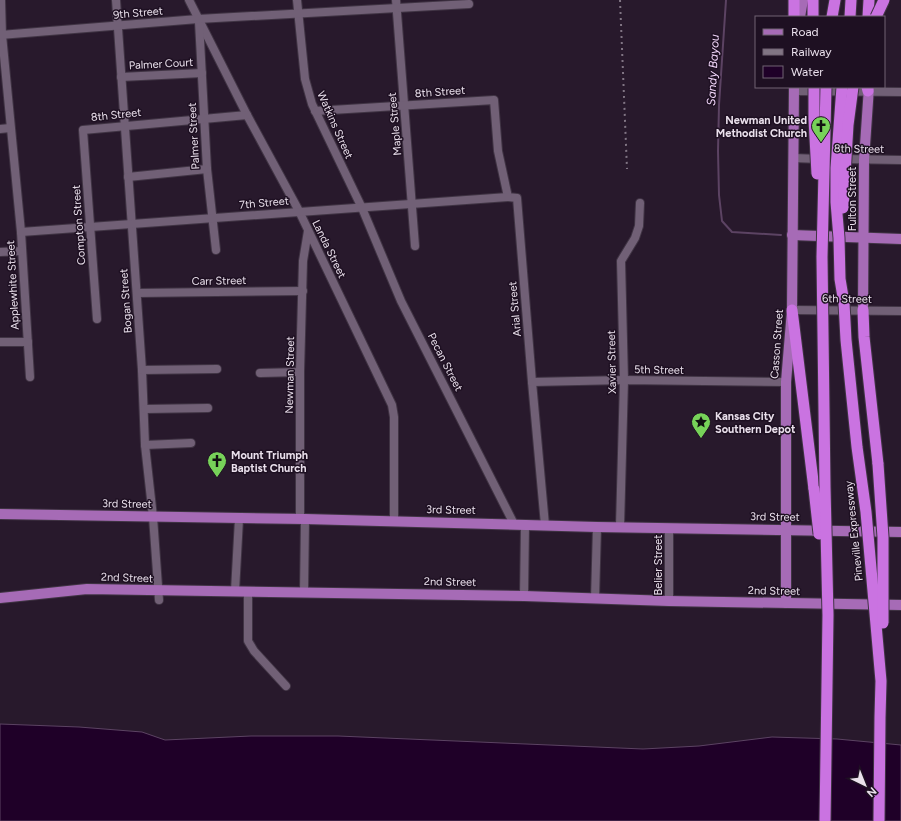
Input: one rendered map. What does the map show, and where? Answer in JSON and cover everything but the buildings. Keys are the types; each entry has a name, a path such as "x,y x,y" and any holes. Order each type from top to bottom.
{"highway":[{"path":"794,0 794,16"},
{"path":"813,0 813,16"},
{"path":"832,16 835,0"},
{"path":"850,16 851,0"},
{"path":"868,16 870,0"},
{"path":"878,16 884,0"},
{"path":"814,88 814,119 822,257"},
{"path":"826,88 822,257 828,615 826,821"},
{"path":"839,238 836,202 836,174 842,88"},
{"path":"839,238 842,220 848,125 853,88"},
{"name":"Pineville Expressway","path":"839,238 840,279 844,303 846,340 857,447 867,520 881,681 879,821"},
{"path":"792,310 828,615"},
{"path":"863,310 864,337 878,464 883,536 884,587 881,681"}],"main road":[{"path":"800,16 804,0"},
{"path":"878,16 881,0"},
{"name":"Fulton Street","path":"863,310 864,160 868,88"},
{"name":"Casson Street","path":"786,603 786,382 792,310 794,89"},
{"path":"792,235 901,239"},
{"name":"3rd Street","path":"0,514 901,532"},
{"name":"2nd Street","path":"0,598 87,589 159,596 248,591 901,605"}],"street":[{"name":"Applewhite Street","path":"1,0 1,35 21,232 30,377"},
{"name":"Bogan Street","path":"116,0 145,409 145,445 153,517 159,596"},
{"name":"Landa Street","path":"189,0 247,115 298,211 392,405 394,417 394,521"},
{"name":"Watkins Street","path":"297,0 305,79 309,95 315,111 362,208"},
{"name":"9th Street","path":"1,35 198,19 298,14 396,4 469,4"},
{"name":"Maple Street","path":"396,4 415,246"},
{"name":"Palmer Street","path":"198,19 202,73 203,118 216,250"},
{"name":"Palmer Court","path":"121,77 202,73"},
{"path":"885,86 897,92"},
{"path":"794,89 868,88 897,92"},
{"name":"8th Street","path":"315,111 494,100"},
{"name":"Arial Street","path":"494,100 498,151 508,197 517,198 545,524"},
{"name":"8th Street","path":"83,130 247,115"},
{"path":"0,128 10,128"},
{"name":"Compton Street","path":"83,130 97,319"},
{"name":"8th Street","path":"793,158 901,160"},
{"path":"128,177 207,169"},
{"name":"7th Street","path":"21,232 508,197"},
{"name":"Xavier Street","path":"620,526 624,380 620,261 635,238 639,226 640,203"},
{"name":"Pecan Street","path":"362,208 401,301 514,524"},
{"name":"Newman Street","path":"304,592 300,372 303,261 308,231"},
{"path":"0,252 22,251"},
{"name":"Carr Street","path":"137,293 303,291"},
{"name":"6th Street","path":"792,310 901,311"},
{"path":"0,342 28,342"},
{"path":"142,370 217,369"},
{"path":"260,373 300,372"},
{"name":"5th Street","path":"532,382 624,380 786,382"},
{"path":"145,409 208,408"},
{"path":"145,445 191,442"},
{"path":"235,591 238,519"},
{"path":"524,596 526,524"},
{"path":"595,599 596,527"},
{"name":"Belier Street","path":"669,528 669,601"},
{"path":"248,591 248,641 254,651 286,686"}],"water":[{"path":"0,724 79,727 142,732 165,740 251,736 338,736 643,749 699,746 772,737 837,739 901,745 901,821 0,821"}],"waterway":[{"name":"Sandy Bayou","path":"726,0 719,105 718,151 719,195 722,221 732,232 781,235"}],"railway":[{"path":"620,0 627,169"}],"place":[{"name":"Newman United Methodist Church","path":"821,143"},
{"name":"Kansas City Southern Depot","path":"701,439"},
{"name":"Mount Triumph Baptist Church","path":"217,478"}]}
